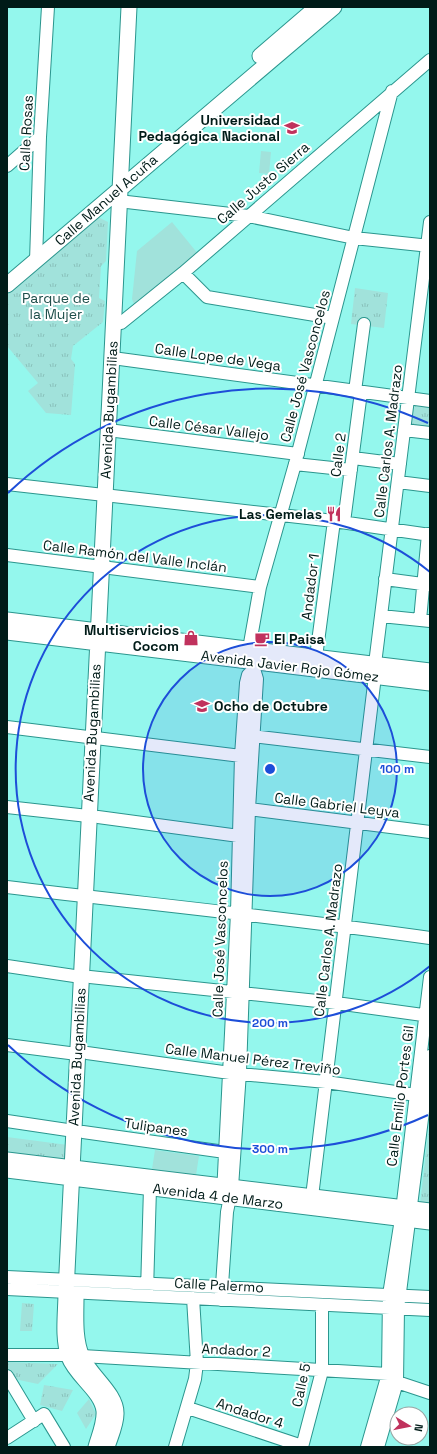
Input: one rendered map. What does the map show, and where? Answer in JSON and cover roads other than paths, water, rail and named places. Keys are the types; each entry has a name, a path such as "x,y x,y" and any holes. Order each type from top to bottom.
{"main road":[{"name":"Avenida Bugambilias","path":"96,1447 103,1422 104,1410 100,1399 74,1368 78,1344 71,1286 124,179 129,7"},
{"name":"Avenida Bugambilias","path":"109,495 116,431 120,359 117,324 127,202 124,179 137,7"},
{"name":"Calle Manuel Acuña","path":"7,285 36,255 124,179 317,7"},
{"name":"Calle Manuel Acuña","path":"124,179 334,7"},
{"name":"Calle Manuel Acuña","path":"7,274 36,255"},
{"name":"Avenida Javier Rojo Gómez","path":"7,620 102,637 253,660 375,670 430,671"},
{"name":"Avenida Javier Rojo Gómez","path":"7,632 102,637"},
{"name":"Avenida Javier Rojo Gómez","path":"253,660 316,657 430,683"},
{"name":"Avenida 4 de Marzo","path":"7,1160 150,1188 227,1192"},
{"name":"Avenida 4 de Marzo","path":"7,1170 76,1174 311,1202 406,1214 430,1222"},
{"name":"Avenida 4 de Marzo","path":"406,1214 430,1211"},
{"name":"Avenida Bugambilias","path":"75,1356 85,1363 111,1397 116,1408 115,1421 107,1447"}],"street":[{"name":"Calle Rosas","path":"36,255 40,138 48,7"},
{"name":"Calle Justo Sierra","path":"117,324 183,273 392,91 430,60"},
{"name":"Calle José Vasconcelos","path":"221,1294 235,1072 237,992 242,913 244,808 241,756 246,683 253,660 260,587 316,386 392,91"},
{"path":"7,166 40,138"},
{"path":"127,202 248,216 354,238 428,246"},
{"name":"Calle Carlos A. Madrazo","path":"311,1202 367,750 381,616 393,530 407,398 430,222"},
{"path":"183,273 206,296 333,318"},
{"name":"Calle 2","path":"339,522 353,458 364,324"},
{"name":"Calle Lope de Vega","path":"120,359 430,401"},
{"path":"404,430 430,434"},
{"name":"Calle César Vallejo","path":"116,431 296,459 351,470"},
{"path":"353,458 400,464"},
{"path":"398,482 430,486"},
{"path":"7,484 280,515 429,534 425,621 381,616"},
{"name":"Andador 1","path":"316,657 339,522"},
{"name":"Calle Ramón del Valle Inclán","path":"7,555 260,587"},
{"path":"386,579 426,584"},
{"name":"Calle José Vasconcelos","path":"242,913 239,836 244,808 257,679 253,660"},
{"path":"7,726 241,756"},
{"path":"252,736 430,757"},
{"path":"7,807 239,836"},
{"name":"Calle Gabriel Leyva","path":"244,808 430,832"},
{"path":"7,886 89,897 242,913 430,938"},
{"path":"7,966 86,977 237,992 428,1015"},
{"name":"Calle Emilio Portes Gil","path":"393,1308 420,1095 428,1015 430,977"},
{"name":"Calle Manuel Pérez Treviño","path":"7,1045 326,1082 420,1095"},
{"name":"Calle Emilio Portes Gil","path":"420,1095 430,1056"},
{"name":"Calle José Vasconcelos","path":"227,1192 225,1152 235,1072"},
{"name":"Tulipanes","path":"7,1121 225,1152"},
{"path":"147,1290 150,1188"},
{"name":"Calle Palermo","path":"7,1278 71,1286 221,1294 430,1297"},
{"name":"Calle Palermo","path":"7,1289 71,1286"},
{"name":"Calle Palermo","path":"147,1290 193,1298 221,1294 322,1305 430,1310"},
{"path":"175,1447 188,1408 195,1379 196,1363 193,1298"},
{"name":"Calle 5","path":"302,1447 322,1371 322,1305"},
{"path":"367,1447 388,1374 393,1308"},
{"path":"378,1447 397,1382 393,1308"},
{"name":"Andador 2","path":"7,1355 75,1356 388,1374"},
{"path":"388,1374 397,1382 430,1393"},
{"path":"7,1376 34,1421"},
{"name":"Andador 4","path":"188,1408 302,1447"},
{"path":"7,1438 44,1414 64,1447"}],"place":[{"name":"Universidad Pedagógica Nacional","path":"292,128"},
{"name":"Las Gemelas","path":"334,514"},
{"name":"Multiservicios Cocom","path":"191,638"},
{"name":"El Paisa","path":"262,639"},
{"name":"Ocho de Octubre","path":"202,706"}],"park label":[{"name":"Parque de la Mujer","path":"56,306"}]}
